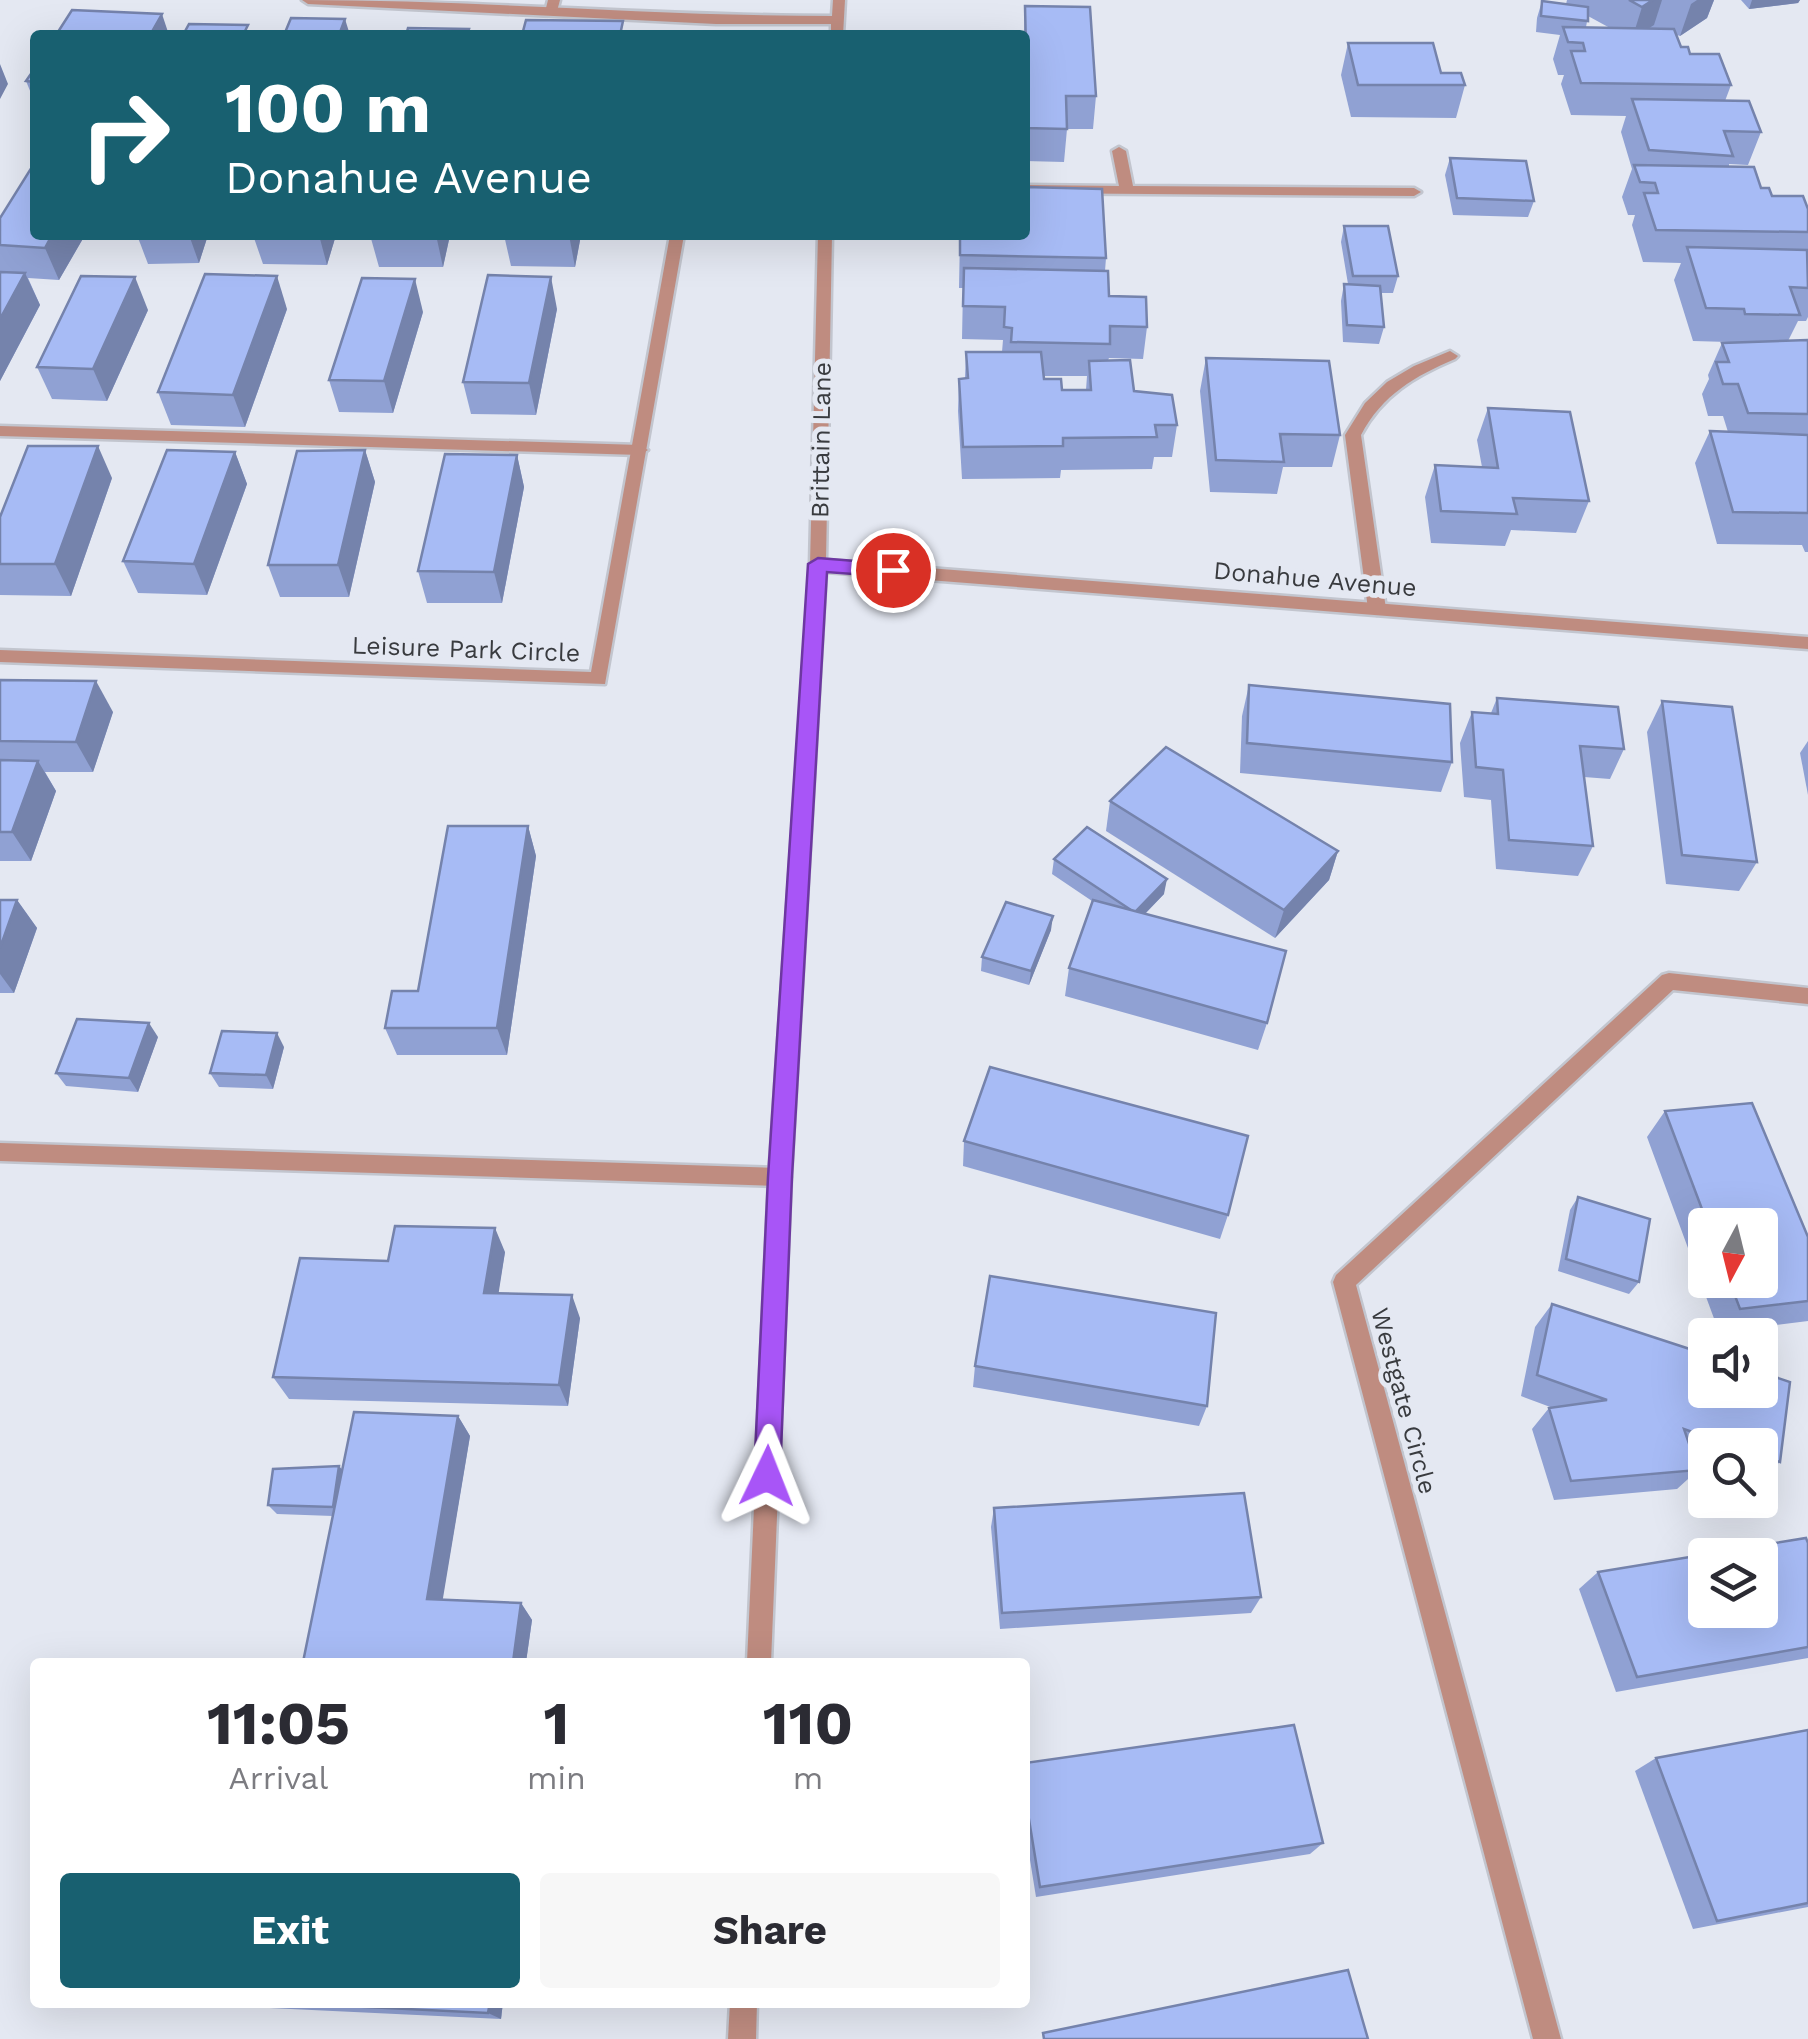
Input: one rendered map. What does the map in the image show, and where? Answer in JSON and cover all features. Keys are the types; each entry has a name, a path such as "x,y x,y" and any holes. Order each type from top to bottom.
{"street":[{"path":"308,0 553,6 714,28 838,20"},
{"path":"837,30 839,0"},
{"path":"1118,151 1128,190"},
{"path":"1030,189 1414,192"},
{"name":"Leisure Park Circle","path":"0,656 598,679 677,240"},
{"name":"Brittain Lane","path":"759,1658 780,1177 818,564 825,240"},
{"path":"1377,609 1352,434 1386,389 1412,370 1450,356"},
{"path":"0,431 640,450"},
{"name":"Donahue Avenue","path":"818,564 1808,643"},
{"name":"Westgate Circle","path":"1547,2039 1344,1282 1668,981 1808,996"},
{"path":"0,1152 780,1177"},
{"path":"742,2039 744,2008"}],"building":[{"path":"1629,0 1653,0 1642,7"},
{"path":"1542,1 1588,7 1588,21 1541,16"},
{"path":"1025,6 1090,7 1096,96 1066,96 1067,129 1030,128 1030,30 1026,30"},
{"path":"72,10 162,14 153,30 59,30"},
{"path":"291,18 345,19 341,30 286,30"},
{"path":"526,20 623,21 621,30 523,30"},
{"path":"189,24 248,25 246,30 186,30"},
{"path":"1563,27 1674,29 1681,47 1688,47 1690,54 1719,54 1731,85 1581,83 1571,51 1585,51 1583,43 1568,42"},
{"path":"408,28 469,29 469,30"},
{"path":"1348,43 1433,43 1441,73 1461,73 1465,85 1358,85"},
{"path":"1632,99 1749,101 1761,132 1724,131 1733,156 1649,150"},
{"path":"1450,158 1526,161 1534,201 1457,198"},
{"path":"1634,165 1754,167 1761,188 1769,188 1772,196 1803,196 1808,209 1808,232 1656,230 1644,193 1658,193 1655,183 1640,182"},
{"path":"30,170 30,240 49,240 45,248 0,245 0,218"},
{"path":"1030,187 1102,189 1106,258 960,255 960,240 1030,240"},
{"path":"1344,226 1388,226 1398,276 1353,276"},
{"path":"1687,247 1807,250 1808,288 1790,287 1800,315 1745,314 1744,309 1706,308"},
{"path":"964,268 1108,271 1109,296 1146,297 1147,327 1110,326 1110,344 1011,342 1012,328 1004,327 1005,307 963,306"},
{"path":"0,272 25,273 0,319"},
{"path":"205,274 277,276 233,395 158,392"},
{"path":"488,275 551,277 529,383 463,382"},
{"path":"81,276 135,277 93,369 37,367"},
{"path":"362,278 415,279 384,381 329,380"},
{"path":"1344,284 1380,286 1384,327 1347,325"},
{"path":"1808,340 1808,414 1748,413 1738,384 1723,384 1716,362 1729,362 1722,343"},
{"path":"966,352 1041,352 1044,379 1061,379 1062,390 1091,390 1089,361 1130,360 1134,391 1172,395 1177,425 1155,425 1157,437 1063,438 1063,446 963,447 959,379 968,378"},
{"path":"1206,358 1329,361 1340,435 1280,434 1284,462 1216,460"},
{"path":"1488,408 1570,412 1589,501 1513,498 1517,514 1441,511 1435,465 1498,468"},
{"path":"1710,431 1808,435 1808,513 1733,512"},
{"path":"28,446 98,446 55,564 0,564 0,517"},
{"path":"167,450 235,452 194,564 123,561"},
{"path":"365,450 338,565 268,565 297,451"},
{"path":"445,454 517,455 494,572 418,571"},
{"path":"0,680 96,681 76,742 0,741"},
{"path":"1249,685 1450,704 1452,762 1247,743"},
{"path":"1497,698 1618,707 1624,749 1580,746 1593,846 1509,840 1503,770 1476,767 1472,712 1498,714"},
{"path":"1662,701 1732,707 1757,862 1682,855"},
{"path":"1166,747 1338,851 1284,910 1110,801"},
{"path":"0,760 38,761 12,832 0,832"},
{"path":"448,826 528,826 497,1028 385,1028 392,991 418,991"},
{"path":"1087,827 1167,879 1135,912 1054,859"},
{"path":"0,900 17,900 0,948"},
{"path":"1093,900 1286,951 1267,1023 1069,968"},
{"path":"1006,902 1053,916 1031,971 982,957"},
{"path":"77,1019 149,1023 129,1078 56,1073"},
{"path":"222,1031 277,1033 266,1075 210,1073"},
{"path":"990,1067 1248,1136 1228,1215 964,1141"},
{"path":"1752,1103 1808,1237 1808,1301 1740,1309 1736,1298 1778,1298 1778,1208 1702,1208 1665,1111"},
{"path":"1578,1197 1650,1219 1639,1282 1566,1259"},
{"path":"395,1226 495,1228 484,1293 572,1295 559,1385 273,1377 300,1258 388,1261"},
{"path":"990,1276 1216,1313 1207,1406 975,1366"},
{"path":"1552,1304 1688,1348 1688,1408 1778,1408 1778,1378 1790,1382 1780,1462 1778,1428 1688,1428 1684,1429 1688,1471 1571,1481 1549,1408 1607,1400 1537,1375"},
{"path":"354,1412 458,1416 427,1599 521,1603 514,1658 304,1658"},
{"path":"339,1466 333,1507 268,1505 273,1469"},
{"path":"1244,1493 1261,1597 1002,1613 994,1508"},
{"path":"1806,1538 1808,1647 1637,1677 1598,1572 1688,1557 1688,1628 1778,1628 1778,1543"},
{"path":"1294,1725 1323,1843 1040,1887 1030,1826 1030,1762"},
{"path":"1808,1730 1808,1903 1717,1921 1656,1758"},
{"path":"1348,1970 1368,2039 1044,2039 1043,2033"},
{"path":"386,2008 489,2008 488,2013"}],"route":[{"path":"767,1476 780,1177 818,564 893,570"}]}
